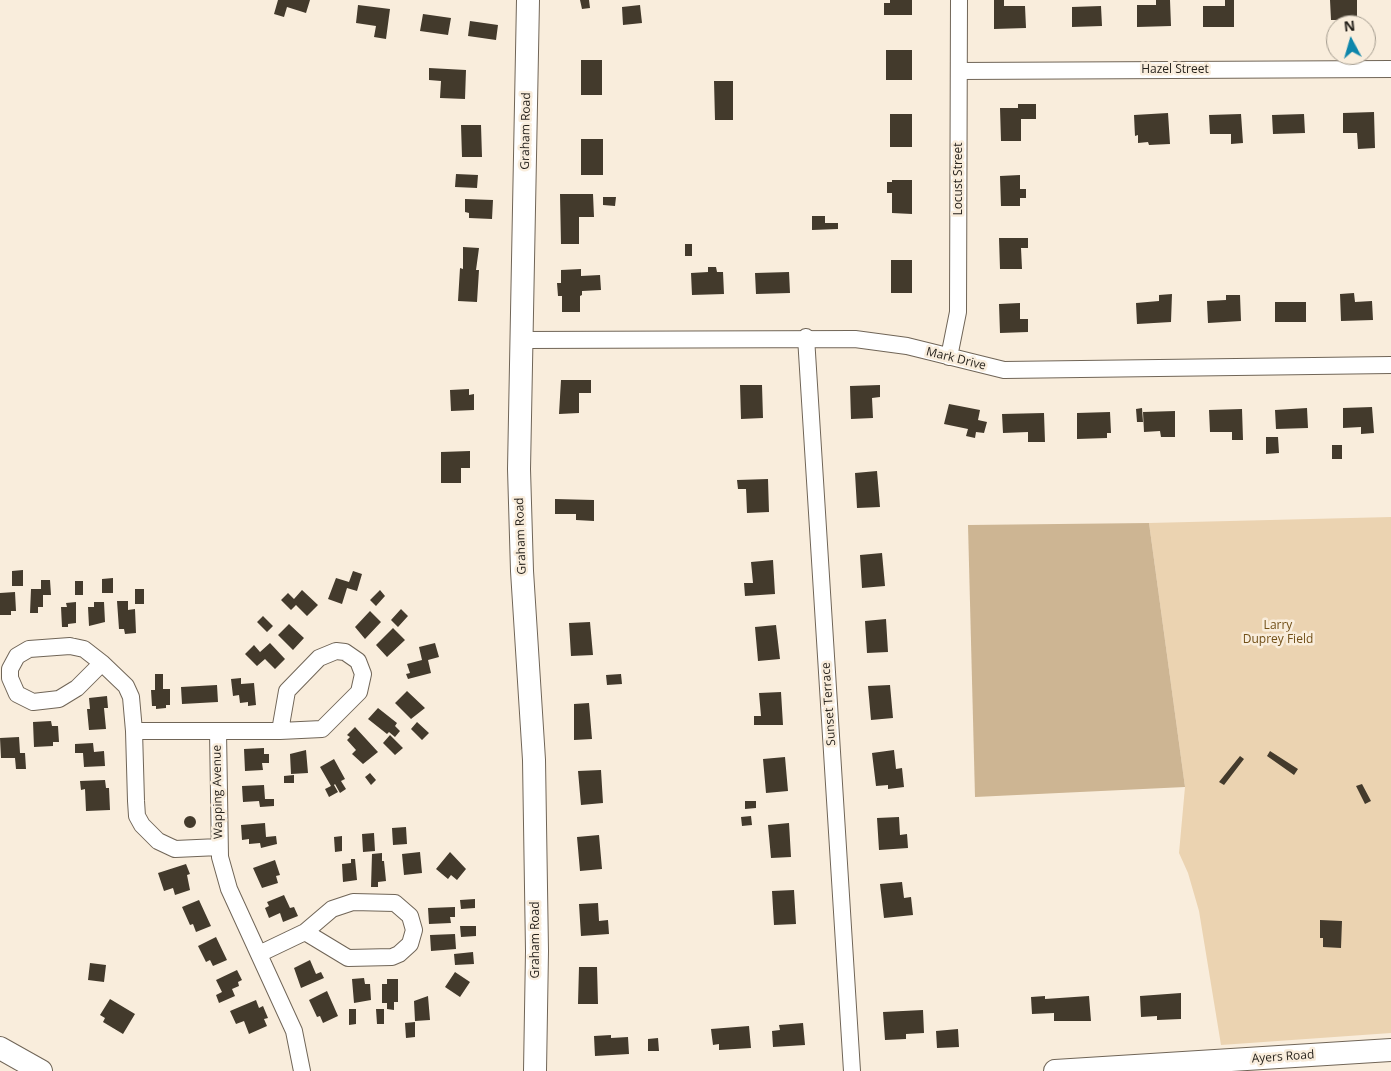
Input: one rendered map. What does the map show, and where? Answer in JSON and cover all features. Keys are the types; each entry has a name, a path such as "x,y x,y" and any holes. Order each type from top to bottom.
{"street":[{"name":"Graham Road","path":"528,0 523,340 519,469 522,571 534,760 537,952 535,1071"},
{"name":"Locust Street","path":"949,357 958,312 959,0"},
{"name":"Hazel Street","path":"959,71 1391,69"},
{"name":"Mark Drive","path":"523,340 806,337 855,339 899,345 1004,370 1391,365"},
{"name":"Sunset Terrace","path":"806,337 852,1071"},
{"path":"102,663 70,693 59,699 42,702 24,700 12,687 10,678 13,662 29,649 76,646 84,648 102,663 129,691 133,704 134,731"},
{"path":"218,731 280,731 315,730 327,725 362,686 363,674 358,661 344,652 336,651 319,658 287,691 280,731"},
{"name":"Wapping Avenue","path":"219,847 175,848 158,841 142,825 137,816 134,731 218,731 219,847 229,889 294,1031 302,1071"},
{"path":"259,954 305,932 338,905 353,902 395,903 410,916 414,930 410,944 399,954 385,958 355,959 336,952 305,932"},
{"path":"0,1048 41,1071"},
{"name":"Ayers Road","path":"1055,1071 1391,1050"}],"green space":[{"name":"Larry Duprey Field","path":"1391,517 1391,1033 1221,1045 1199,911 1188,873 1179,853 1185,787 1149,523"}],"shaded area":[{"path":"1149,523 1185,787 975,797 968,525"}],"building":[{"path":"278,0 310,0 306,13 287,7 284,17 274,14"},
{"path":"580,0 589,0 590,8 582,9"},
{"path":"890,0 912,0 912,15 884,15 884,3 890,3"},
{"path":"994,0 1004,0 1004,6 1025,6 1026,28 994,29"},
{"path":"1156,0 1170,0 1171,26 1137,27 1137,5 1156,5"},
{"path":"1225,0 1234,0 1234,27 1203,27 1203,6 1225,6"},
{"path":"1330,0 1357,0 1357,15 1331,15"},
{"path":"358,5 390,9 386,39 374,37 376,26 356,23"},
{"path":"640,5 642,23 623,25 622,7"},
{"path":"1101,6 1102,26 1072,27 1072,7"},
{"path":"423,14 451,18 448,35 420,31"},
{"path":"470,21 498,25 496,40 468,36"},
{"path":"886,50 912,50 912,80 886,80"},
{"path":"581,60 602,60 602,95 581,95"},
{"path":"429,68 466,70 465,99 440,98 441,81 429,80"},
{"path":"714,81 733,81 733,120 715,120"},
{"path":"1018,104 1036,104 1036,119 1021,119 1021,141 1001,141 1000,108 1018,108"},
{"path":"1374,112 1375,148 1358,149 1357,133 1343,133 1343,113"},
{"path":"1168,113 1170,144 1149,145 1148,142 1138,143 1138,135 1135,136 1134,115"},
{"path":"890,114 912,114 912,147 890,147"},
{"path":"1241,114 1243,143 1231,144 1231,134 1210,134 1209,115"},
{"path":"1304,114 1305,133 1273,134 1272,115"},
{"path":"461,125 481,125 482,157 462,157"},
{"path":"581,139 603,139 603,175 581,175"},
{"path":"456,174 478,175 477,188 455,187"},
{"path":"1020,175 1020,189 1026,189 1026,198 1020,198 1020,206 1001,206 1000,176"},
{"path":"892,180 912,180 912,214 892,213 892,193 887,193 887,182 892,182"},
{"path":"560,194 593,194 594,217 579,217 579,244 561,244"},
{"path":"603,197 616,197 615,206 603,205"},
{"path":"465,199 493,200 492,219 469,218 469,213 465,212"},
{"path":"812,216 825,216 825,223 838,223 838,229 812,230"},
{"path":"999,238 1028,238 1028,248 1021,248 1022,269 1000,269"},
{"path":"685,244 692,244 692,256 685,256"},
{"path":"463,247 479,248 476,270 479,270 477,302 458,301 460,268 463,269"},
{"path":"891,260 912,260 912,293 891,293"},
{"path":"708,267 716,267 717,272 723,272 724,294 692,295 691,273 708,272"},
{"path":"581,269 581,276 600,275 601,290 582,291 580,296 580,312 562,312 562,296 558,296 557,283 561,283 561,270"},
{"path":"789,272 790,293 756,294 755,273"},
{"path":"1354,293 1355,302 1372,301 1373,320 1341,321 1340,294"},
{"path":"1172,294 1171,322 1137,324 1136,303 1159,301 1159,295"},
{"path":"1226,295 1240,295 1241,321 1208,323 1207,301 1226,300"},
{"path":"1275,302 1306,302 1306,322 1275,322"},
{"path":"1020,303 1020,319 1028,319 1028,332 1000,333 999,304"},
{"path":"561,380 591,380 591,393 579,393 579,413 559,414"},
{"path":"740,385 762,385 763,418 741,419"},
{"path":"880,385 880,397 872,398 873,418 851,419 850,386"},
{"path":"469,389 469,395 474,394 474,410 451,411 450,390"},
{"path":"949,404 980,410 978,420 987,422 984,433 976,432 975,438 966,436 968,429 944,424"},
{"path":"1372,407 1374,433 1361,434 1361,427 1343,428 1343,408"},
{"path":"1142,408 1143,422 1137,422 1136,409"},
{"path":"1307,408 1308,428 1276,429 1275,410"},
{"path":"1242,409 1243,440 1232,440 1232,432 1210,432 1209,410"},
{"path":"1175,411 1175,437 1161,437 1160,431 1144,432 1143,412"},
{"path":"1110,412 1111,433 1107,433 1107,438 1077,439 1077,413"},
{"path":"1044,413 1045,442 1028,442 1028,432 1003,433 1002,414"},
{"path":"1266,437 1278,437 1279,453 1266,454"},
{"path":"1332,445 1342,445 1342,459 1332,459"},
{"path":"470,451 470,468 461,468 461,483 441,483 441,452"},
{"path":"877,471 880,507 857,508 855,473"},
{"path":"768,479 769,512 747,513 746,489 738,489 737,480"},
{"path":"555,499 594,500 594,521 576,520 576,514 555,514"},
{"path":"882,553 885,586 862,588 860,555"},
{"path":"773,560 775,594 745,596 744,583 753,583 751,562"},
{"path":"23,570 23,586 12,586 12,571"},
{"path":"353,571 362,574 357,591 347,588 342,604 328,599 336,578 349,582"},
{"path":"113,578 113,593 102,593 102,579"},
{"path":"41,580 50,580 51,595 43,595 43,607 38,607 38,613 30,613 31,589 41,589"},
{"path":"75,581 83,581 83,595 75,595"},
{"path":"135,589 144,589 144,604 135,604"},
{"path":"302,590 318,605 307,616 296,605 291,610 281,600 288,593 294,599"},
{"path":"380,590 385,596 376,606 370,600"},
{"path":"15,592 16,611 11,611 11,615 0,615 0,593"},
{"path":"117,601 128,601 128,610 135,609 136,633 125,634 124,629 119,629"},
{"path":"76,602 76,623 68,624 68,627 62,627 61,607 67,607 66,603"},
{"path":"94,602 104,602 105,622 89,626 88,607 94,607"},
{"path":"401,609 408,616 398,627 391,620"},
{"path":"370,611 381,622 365,639 355,627"},
{"path":"263,616 273,626 267,632 257,622"},
{"path":"886,619 888,652 867,653 865,621"},
{"path":"590,622 593,655 571,656 569,623"},
{"path":"289,624 304,638 293,650 278,635"},
{"path":"776,625 780,659 758,661 755,627"},
{"path":"393,628 405,640 387,657 376,645"},
{"path":"270,643 285,659 275,669 265,659 257,666 245,654 254,645 260,652"},
{"path":"435,643 439,657 428,660 431,673 408,679 406,674 410,673 407,664 422,660 419,647"},
{"path":"155,674 163,674 163,689 170,689 170,705 166,705 166,708 156,709 156,706 152,706 151,690 155,690"},
{"path":"621,674 622,684 607,685 606,675"},
{"path":"241,678 241,684 254,683 256,705 248,706 248,702 240,703 239,695 233,696 231,679"},
{"path":"217,685 218,702 182,704 181,687"},
{"path":"890,685 893,718 871,720 868,686"},
{"path":"407,691 425,708 411,719 395,703"},
{"path":"781,692 783,725 754,725 754,716 761,716 759,693"},
{"path":"107,696 108,708 104,708 106,729 89,730 87,709 90,709 89,698"},
{"path":"589,703 592,739 574,740 574,704"},
{"path":"378,708 397,723 395,726 400,731 395,737 389,732 387,734 368,719"},
{"path":"51,721 52,726 58,726 59,742 53,742 53,746 34,747 33,722"},
{"path":"417,722 429,733 422,740 411,729"},
{"path":"355,727 378,752 363,764 352,754 356,750 347,740 350,737 347,735"},
{"path":"390,735 403,748 395,755 383,743"},
{"path":"19,737 20,753 25,753 26,769 16,769 15,758 1,758 0,738"},
{"path":"93,743 94,752 104,751 105,766 84,767 83,753 75,753 75,744"},
{"path":"264,748 264,754 269,754 269,763 262,763 263,770 245,771 244,749"},
{"path":"306,750 308,773 291,774 290,754"},
{"path":"894,750 896,769 902,768 904,787 888,789 888,785 876,786 872,753"},
{"path":"1270,751 1298,769 1294,775 1267,756"},
{"path":"1240,756 1244,759 1224,785 1219,782"},
{"path":"785,757 788,791 766,793 763,759"},
{"path":"334,759 345,779 341,781 346,789 340,793 335,784 338,792 329,797 325,789 331,786 320,767"},
{"path":"601,770 603,803 581,805 578,771"},
{"path":"370,773 376,780 371,785 365,777"},
{"path":"294,775 294,783 284,783 284,776"},
{"path":"105,780 106,788 109,788 110,810 86,811 85,789 81,790 80,781"},
{"path":"1362,784 1371,801 1365,804 1356,786"},
{"path":"264,785 265,799 274,799 274,806 260,807 259,801 243,802 242,786"},
{"path":"745,801 756,801 756,808 745,809"},
{"path":"188,816 192,816 196,822 192,828 188,828 184,824 184,820"},
{"path":"751,816 752,825 742,826 741,817"},
{"path":"899,817 900,835 907,834 908,848 879,850 877,818"},
{"path":"265,823 266,837 276,836 277,844 261,848 260,843 249,844 249,839 242,840 241,825"},
{"path":"789,823 791,857 771,858 768,825"},
{"path":"406,827 407,844 393,845 392,828"},
{"path":"374,833 375,851 363,852 362,834"},
{"path":"599,835 602,869 580,871 577,837"},
{"path":"342,836 342,851 335,852 334,837"},
{"path":"420,852 422,873 404,875 402,854"},
{"path":"450,852 466,869 457,880 451,875 448,879 436,869"},
{"path":"382,853 386,881 378,882 378,887 371,887 372,854"},
{"path":"351,859 355,859 357,880 343,882 342,864 351,863"},
{"path":"275,860 280,875 276,876 278,883 262,888 253,868"},
{"path":"186,864 190,874 187,875 190,890 175,895 173,888 164,891 158,873"},
{"path":"902,882 904,898 911,897 913,915 884,918 880,884"},
{"path":"794,890 796,924 774,925 772,891"},
{"path":"284,895 290,908 294,907 298,916 283,922 280,913 269,918 265,908 269,906 267,902"},
{"path":"475,899 475,908 461,909 460,900"},
{"path":"199,900 211,926 196,932 193,924 190,925 182,907"},
{"path":"598,903 599,921 608,920 609,934 581,936 579,904"},
{"path":"455,907 455,917 450,917 451,923 429,924 428,908"},
{"path":"1320,920 1342,921 1341,948 1323,947 1323,938 1320,938"},
{"path":"460,926 476,926 476,936 461,937"},
{"path":"455,934 456,949 431,951 430,935"},
{"path":"216,937 227,960 213,966 210,960 206,962 198,946"},
{"path":"473,952 474,964 455,965 454,954"},
{"path":"310,960 316,974 321,972 324,978 301,988 294,968"},
{"path":"90,963 106,965 104,982 88,980"},
{"path":"579,967 597,967 598,1004 578,1004"},
{"path":"237,970 242,980 238,982 239,986 232,989 235,996 219,1003 216,995 222,992 216,980"},
{"path":"455,972 470,982 460,997 445,987"},
{"path":"364,978 365,984 370,984 371,1000 354,1003 352,979"},
{"path":"387,979 398,979 398,1002 394,1002 394,1010 387,1009 387,1003 382,1003 382,984 387,984"},
{"path":"327,991 338,1016 323,1023 320,1016 317,1017 309,1000"},
{"path":"1181,993 1181,1019 1157,1020 1157,1016 1141,1017 1140,996"},
{"path":"428,996 430,1020 415,1021 414,1001"},
{"path":"1045,996 1045,999 1089,996 1091,1021 1054,1021 1054,1013 1032,1014 1031,997"},
{"path":"110,999 135,1014 123,1034 103,1022 105,1018 100,1015"},
{"path":"256,1000 259,1008 263,1006 268,1018 264,1019 267,1026 249,1034 244,1021 236,1024 230,1011"},
{"path":"349,1009 356,1009 356,1024 349,1025"},
{"path":"376,1009 384,1009 384,1024 377,1024"},
{"path":"923,1010 924,1033 906,1034 906,1039 885,1040 883,1012"},
{"path":"415,1022 415,1037 406,1038 405,1023"},
{"path":"803,1023 805,1045 773,1047 772,1031 780,1030 779,1025"},
{"path":"749,1026 751,1048 719,1050 719,1044 713,1045 711,1029"},
{"path":"958,1029 959,1047 937,1048 936,1031"},
{"path":"611,1035 611,1038 628,1037 629,1054 595,1056 594,1036"},
{"path":"658,1038 659,1051 648,1051 648,1039"}]}
